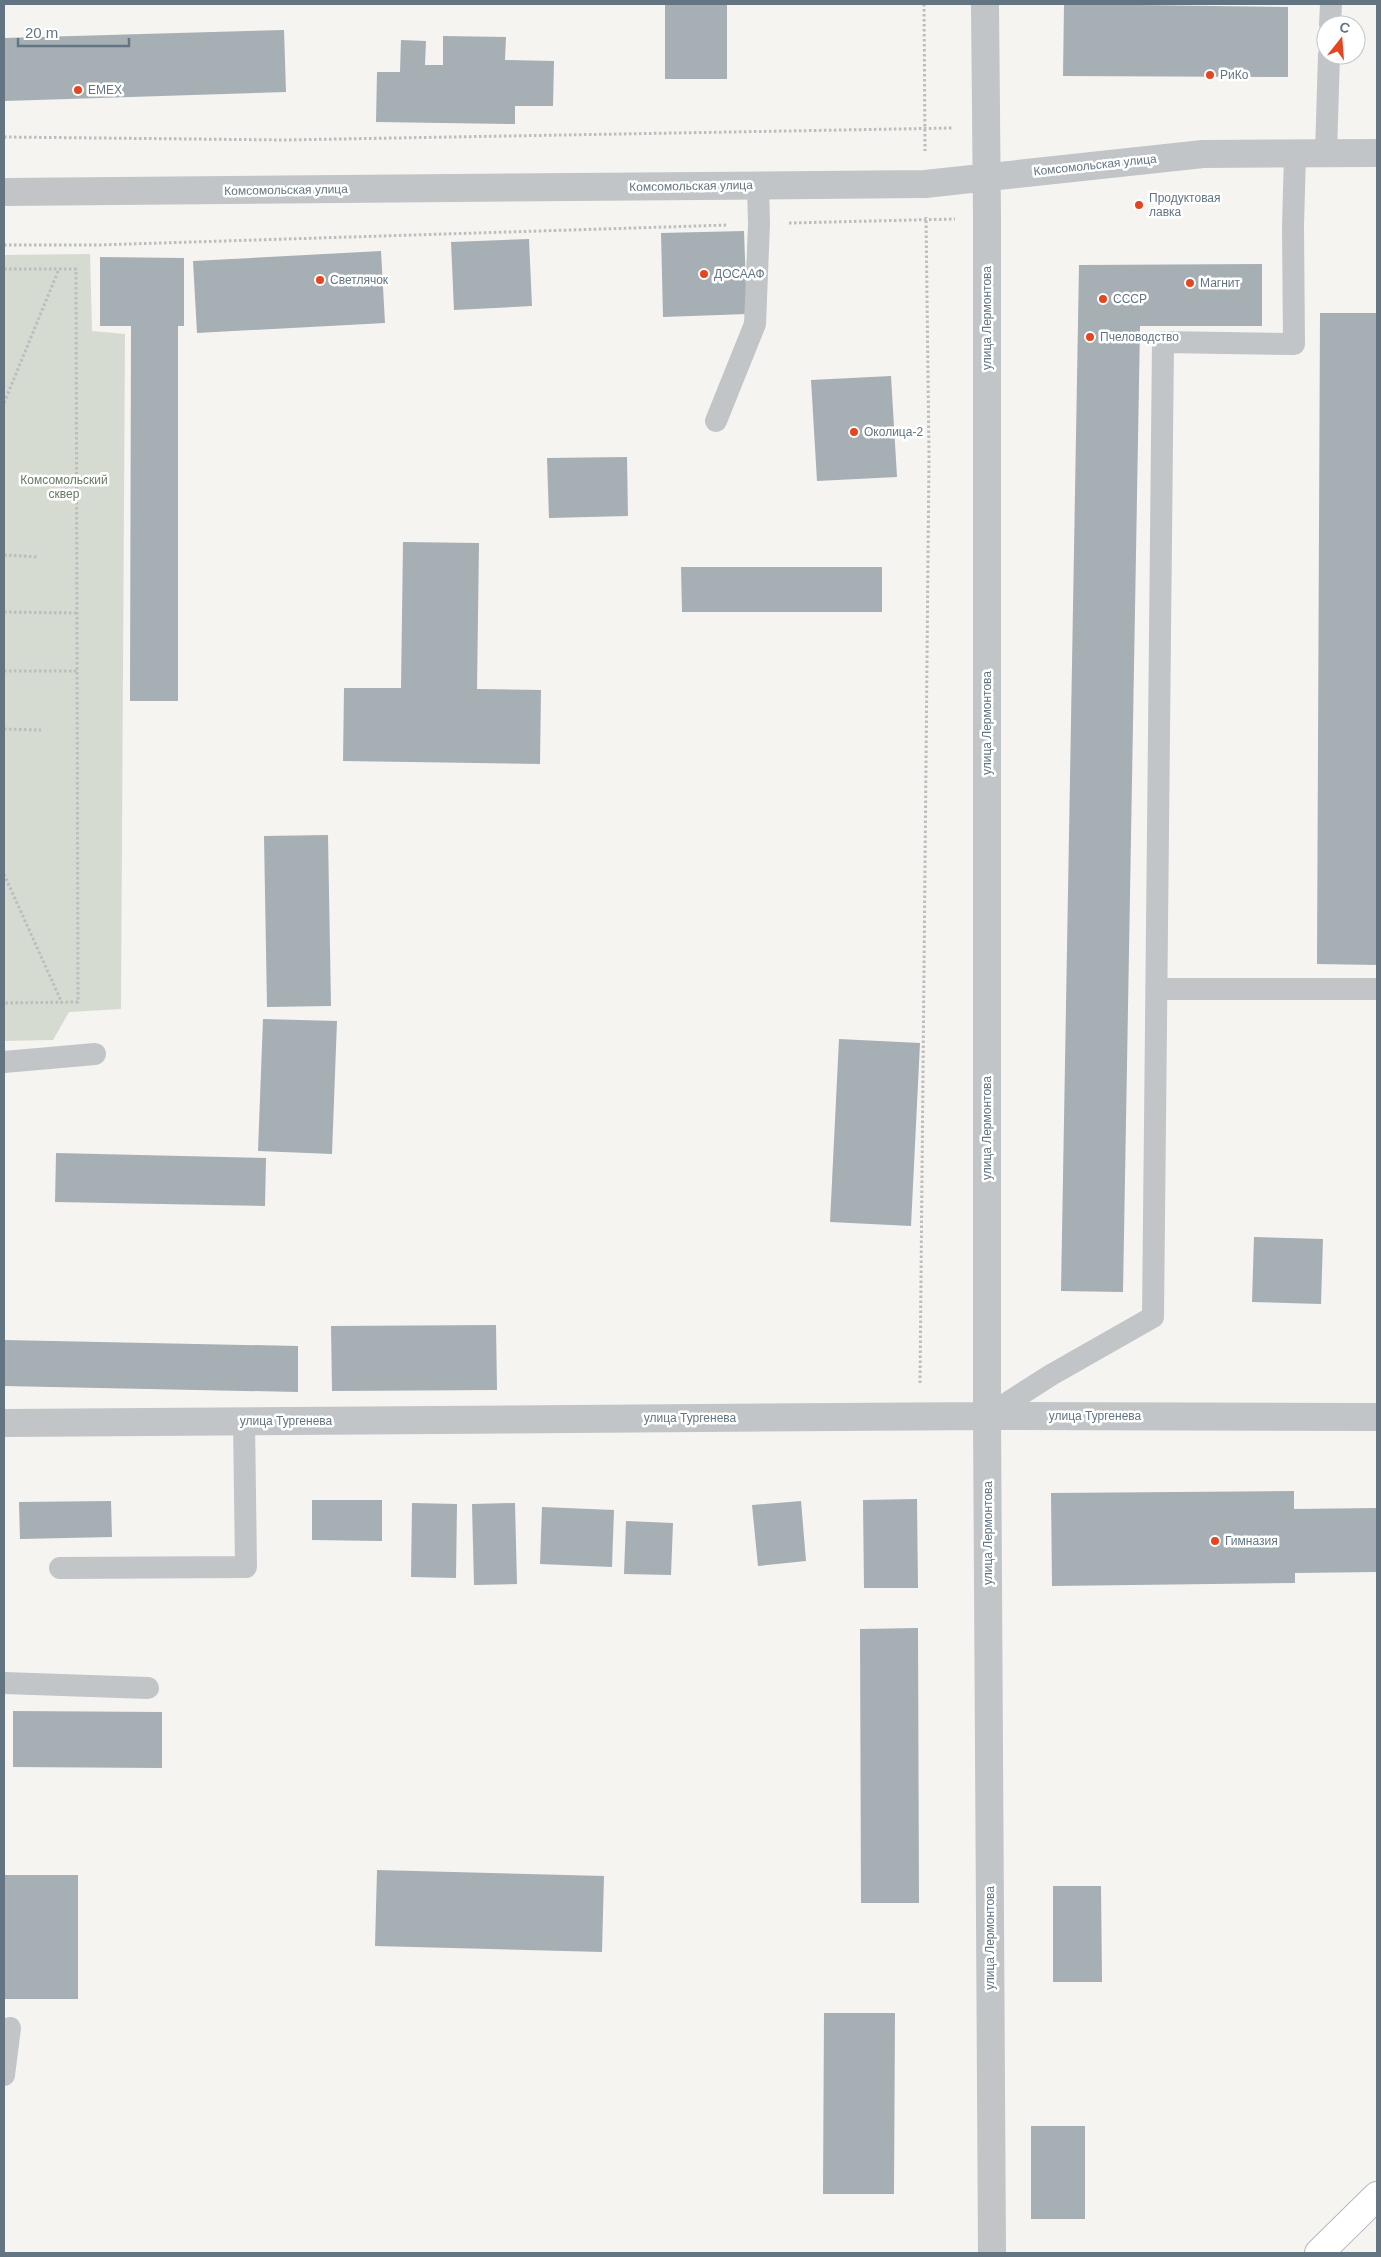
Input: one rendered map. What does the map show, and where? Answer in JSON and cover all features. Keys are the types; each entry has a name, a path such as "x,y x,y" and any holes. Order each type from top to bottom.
{"main road":[{"path":"1319,2253 1377,2196"}],"street":[{"name":"улица Лермонтова","path":"985,4 987,126 987,1416 992,2253"},
{"name":"Комсомольская улица","path":"4,192 925,184 1203,154 1377,153"},
{"name":"улица Тургенева","path":"4,1423 987,1416 1377,1417"}],"lane":[{"path":"1326,153 1329,65"},
{"path":"987,1416 1051,1375 1153,1317 1158,989 1163,342 1294,344 1293,226 1296,154"},
{"path":"716,421 756,324 759,224 758,186"},
{"path":"1158,989 1377,989"},
{"path":"4,1062 95,1054"},
{"path":"60,1568 246,1567 244,1422"},
{"path":"4,1683 148,1688"},
{"path":"4,2075 10,2028"}],"path":[{"path":"920,1417 929,455 924,4"},
{"path":"4,137 284,140 925,129 987,126"},
{"path":"4,245 98,245 987,218"},
{"path":"4,403 59,269"},
{"path":"4,270 76,269 78,1002 4,1003"},
{"path":"4,555 39,556"},
{"path":"4,612 76,613"},
{"path":"4,671 77,671"},
{"path":"4,729 41,730"},
{"path":"4,874 62,1003"}],"green space":[{"name":"Комсомольский сквер","path":"90,254 92,331 125,334 121,1009 69,1012 53,1040 4,1041 4,255"}],"building":[{"path":"665,4 727,4 727,79 665,79"},
{"path":"1064,4 1288,7 1288,77 1063,76"},
{"path":"284,30 286,92 5,101 4,38"},
{"path":"443,36 506,37 505,60 554,61 553,106 515,106 515,124 376,122 377,72 400,72 401,40 426,41 425,65 443,65"},
{"name":"ДОСААФ","path":"744,231 747,314 663,317 661,233"},
{"path":"529,239 532,306 454,310 451,242"},
{"path":"381,251 385,323 197,333 193,261"},
{"path":"100,257 184,258 184,326 178,326 178,701 130,701 131,326 100,326"},
{"path":"1262,264 1262,326 1140,326 1123,1292 1061,1291 1079,265"},
{"path":"1320,313 1377,313 1377,965 1317,964"},
{"path":"891,376 897,477 817,481 811,380"},
{"path":"627,457 628,516 549,518 547,458"},
{"path":"403,542 479,543 477,689 541,690 540,764 343,761 344,688 401,688"},
{"path":"681,567 882,567 882,612 682,612"},
{"path":"328,835 331,1006 267,1007 264,836"},
{"path":"263,1019 337,1021 332,1154 258,1151"},
{"path":"839,1039 920,1043 911,1226 830,1222"},
{"path":"56,1153 266,1158 265,1206 55,1202"},
{"path":"1254,1237 1323,1239 1321,1304 1252,1302"},
{"path":"496,1325 497,1390 332,1391 331,1326"},
{"path":"4,1340 298,1346 298,1392 4,1386"},
{"name":"Гимназия","path":"1294,1491 1294,1509 1377,1508 1377,1572 1295,1573 1295,1583 1052,1586 1051,1493"},
{"path":"917,1499 918,1588 864,1588 863,1500"},
{"path":"312,1500 382,1500 382,1541 312,1540"},
{"path":"111,1501 112,1537 20,1539 19,1502"},
{"path":"801,1501 806,1561 758,1566 752,1505"},
{"path":"412,1503 457,1504 456,1578 411,1577"},
{"path":"515,1503 517,1584 474,1585 472,1504"},
{"path":"542,1507 614,1510 612,1567 540,1564"},
{"path":"626,1521 673,1523 671,1575 624,1574"},
{"path":"918,1628 919,1903 861,1903 860,1629"},
{"path":"13,1711 162,1712 162,1768 13,1767"},
{"path":"377,1870 604,1876 602,1952 375,1946"},
{"path":"4,1875 78,1875 78,1999 4,1999"},
{"path":"1053,1886 1101,1886 1102,1982 1053,1982"},
{"path":"824,2013 895,2013 894,2194 823,2194"},
{"path":"1031,2126 1085,2126 1085,2219 1031,2219"}],"place":[{"name":"РиКо","path":"1210,75"},
{"name":"EMEX","path":"78,90"},
{"name":"Продуктовая лавка","path":"1139,205"},
{"name":"ДОСААФ","path":"704,274"},
{"name":"Светлячок","path":"320,280"},
{"name":"Магнит","path":"1190,283"},
{"name":"СССР","path":"1103,299"},
{"name":"Пчеловодство","path":"1090,337"},
{"name":"Околица-2","path":"854,432"},
{"name":"Гимназия","path":"1215,1541"}]}
